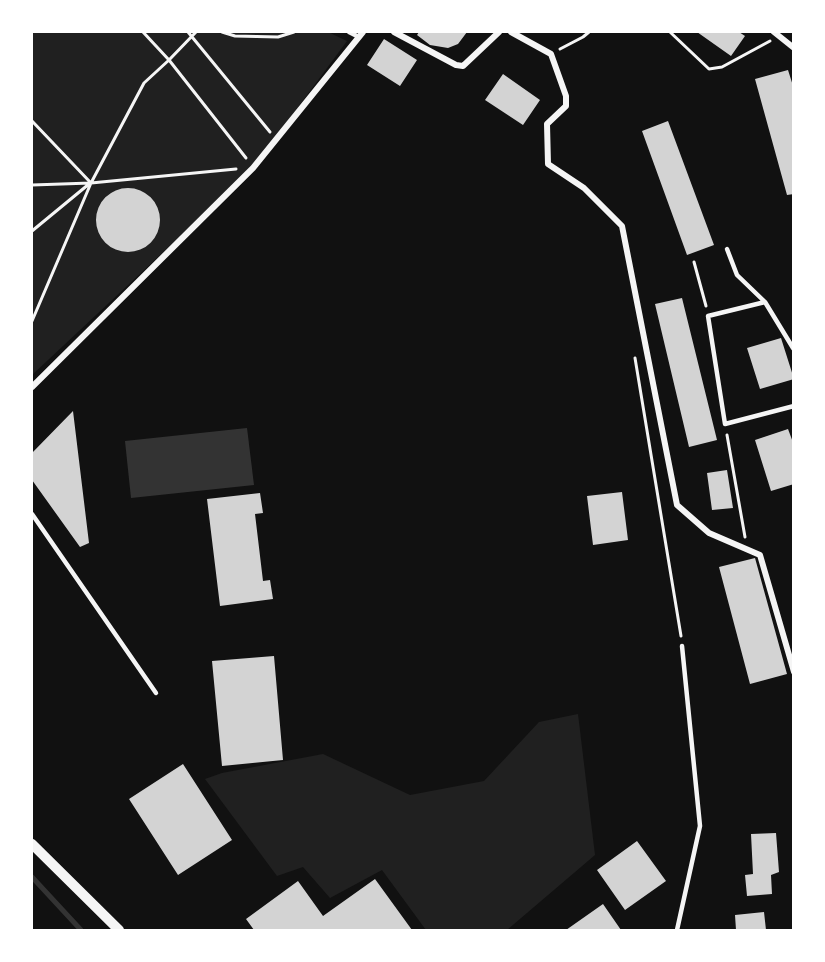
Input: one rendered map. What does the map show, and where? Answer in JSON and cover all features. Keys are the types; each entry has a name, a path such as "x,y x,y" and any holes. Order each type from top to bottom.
{"street":[{"path":"394,32 456,65 463,66 499,32"},
{"path":"511,32 551,54 567,101 566,106 547,124 548,164 584,188 622,226 677,505 709,532 760,555 794,672"},
{"path":"777,33 794,48"},
{"path":"32,387 253,168 361,34"},
{"path":"32,844 119,930"}],"lane":[{"path":"349,32 361,34"},
{"path":"727,249 737,275 765,302 793,348"},
{"path":"765,302 708,316 725,424 794,406"},
{"path":"32,514 156,693"},
{"path":"677,930 700,826 682,646"}],"path":[{"path":"143,32 169,60 253,168"},
{"path":"188,32 276,139"},
{"path":"32,321 91,183 144,83 196,32"},
{"path":"222,32 235,36 278,37 294,32"},
{"path":"551,54 589,32"},
{"path":"670,32 709,69 722,67 777,33"},
{"path":"32,121 91,183"},
{"path":"32,185 91,183 253,168"},
{"path":"32,231 91,183"},
{"path":"694,262 708,316"},
{"path":"635,357 682,646"},
{"path":"725,424 747,548"}],"shaded area":[{"path":"32,32 328,32 347,41 253,168 32,375"},
{"path":"247,428 254,485 131,498 125,441"},
{"path":"578,714 595,855 507,930 426,930 382,870 330,898 303,867 277,876 205,779 222,773 323,754 410,795 484,781 539,722"}],"building":[{"path":"419,32 467,32 458,44 448,48 430,45 417,35"},
{"path":"697,32 739,32 745,36 731,56"},
{"path":"384,39 417,60 400,86 367,65"},
{"path":"788,70 794,89 794,194 787,195 755,79"},
{"path":"503,74 540,100 523,125 485,100"},
{"path":"668,121 714,245 687,255 642,131"},
{"path":"128,188 140,190 151,197 158,208 160,220 158,232 151,243 140,250 128,252 116,250 105,243 98,232 96,220 98,208 105,197 116,190"},
{"path":"682,298 717,440 689,447 655,304"},
{"path":"781,338 794,379 760,389 747,348"},
{"path":"73,411 89,543 80,547 32,480 32,453"},
{"path":"788,429 794,445 794,484 771,491 755,440"},
{"path":"727,470 733,508 712,510 707,473"},
{"path":"622,492 628,540 593,545 587,496"},
{"path":"260,493 263,513 255,514 263,581 270,580 273,599 220,606 207,499"},
{"path":"755,558 787,674 750,684 719,567"},
{"path":"274,656 283,760 222,766 212,661"},
{"path":"183,764 232,840 178,875 129,799"},
{"path":"776,833 779,872 771,875 772,894 747,896 745,875 753,874 751,834"},
{"path":"637,841 666,881 625,910 597,870"},
{"path":"375,879 412,930 254,930 246,919 298,881 323,916"},
{"path":"603,904 621,930 566,930"},
{"path":"764,912 766,930 736,930 735,915"}],"waterway":[{"path":"32,877 81,930"}]}
